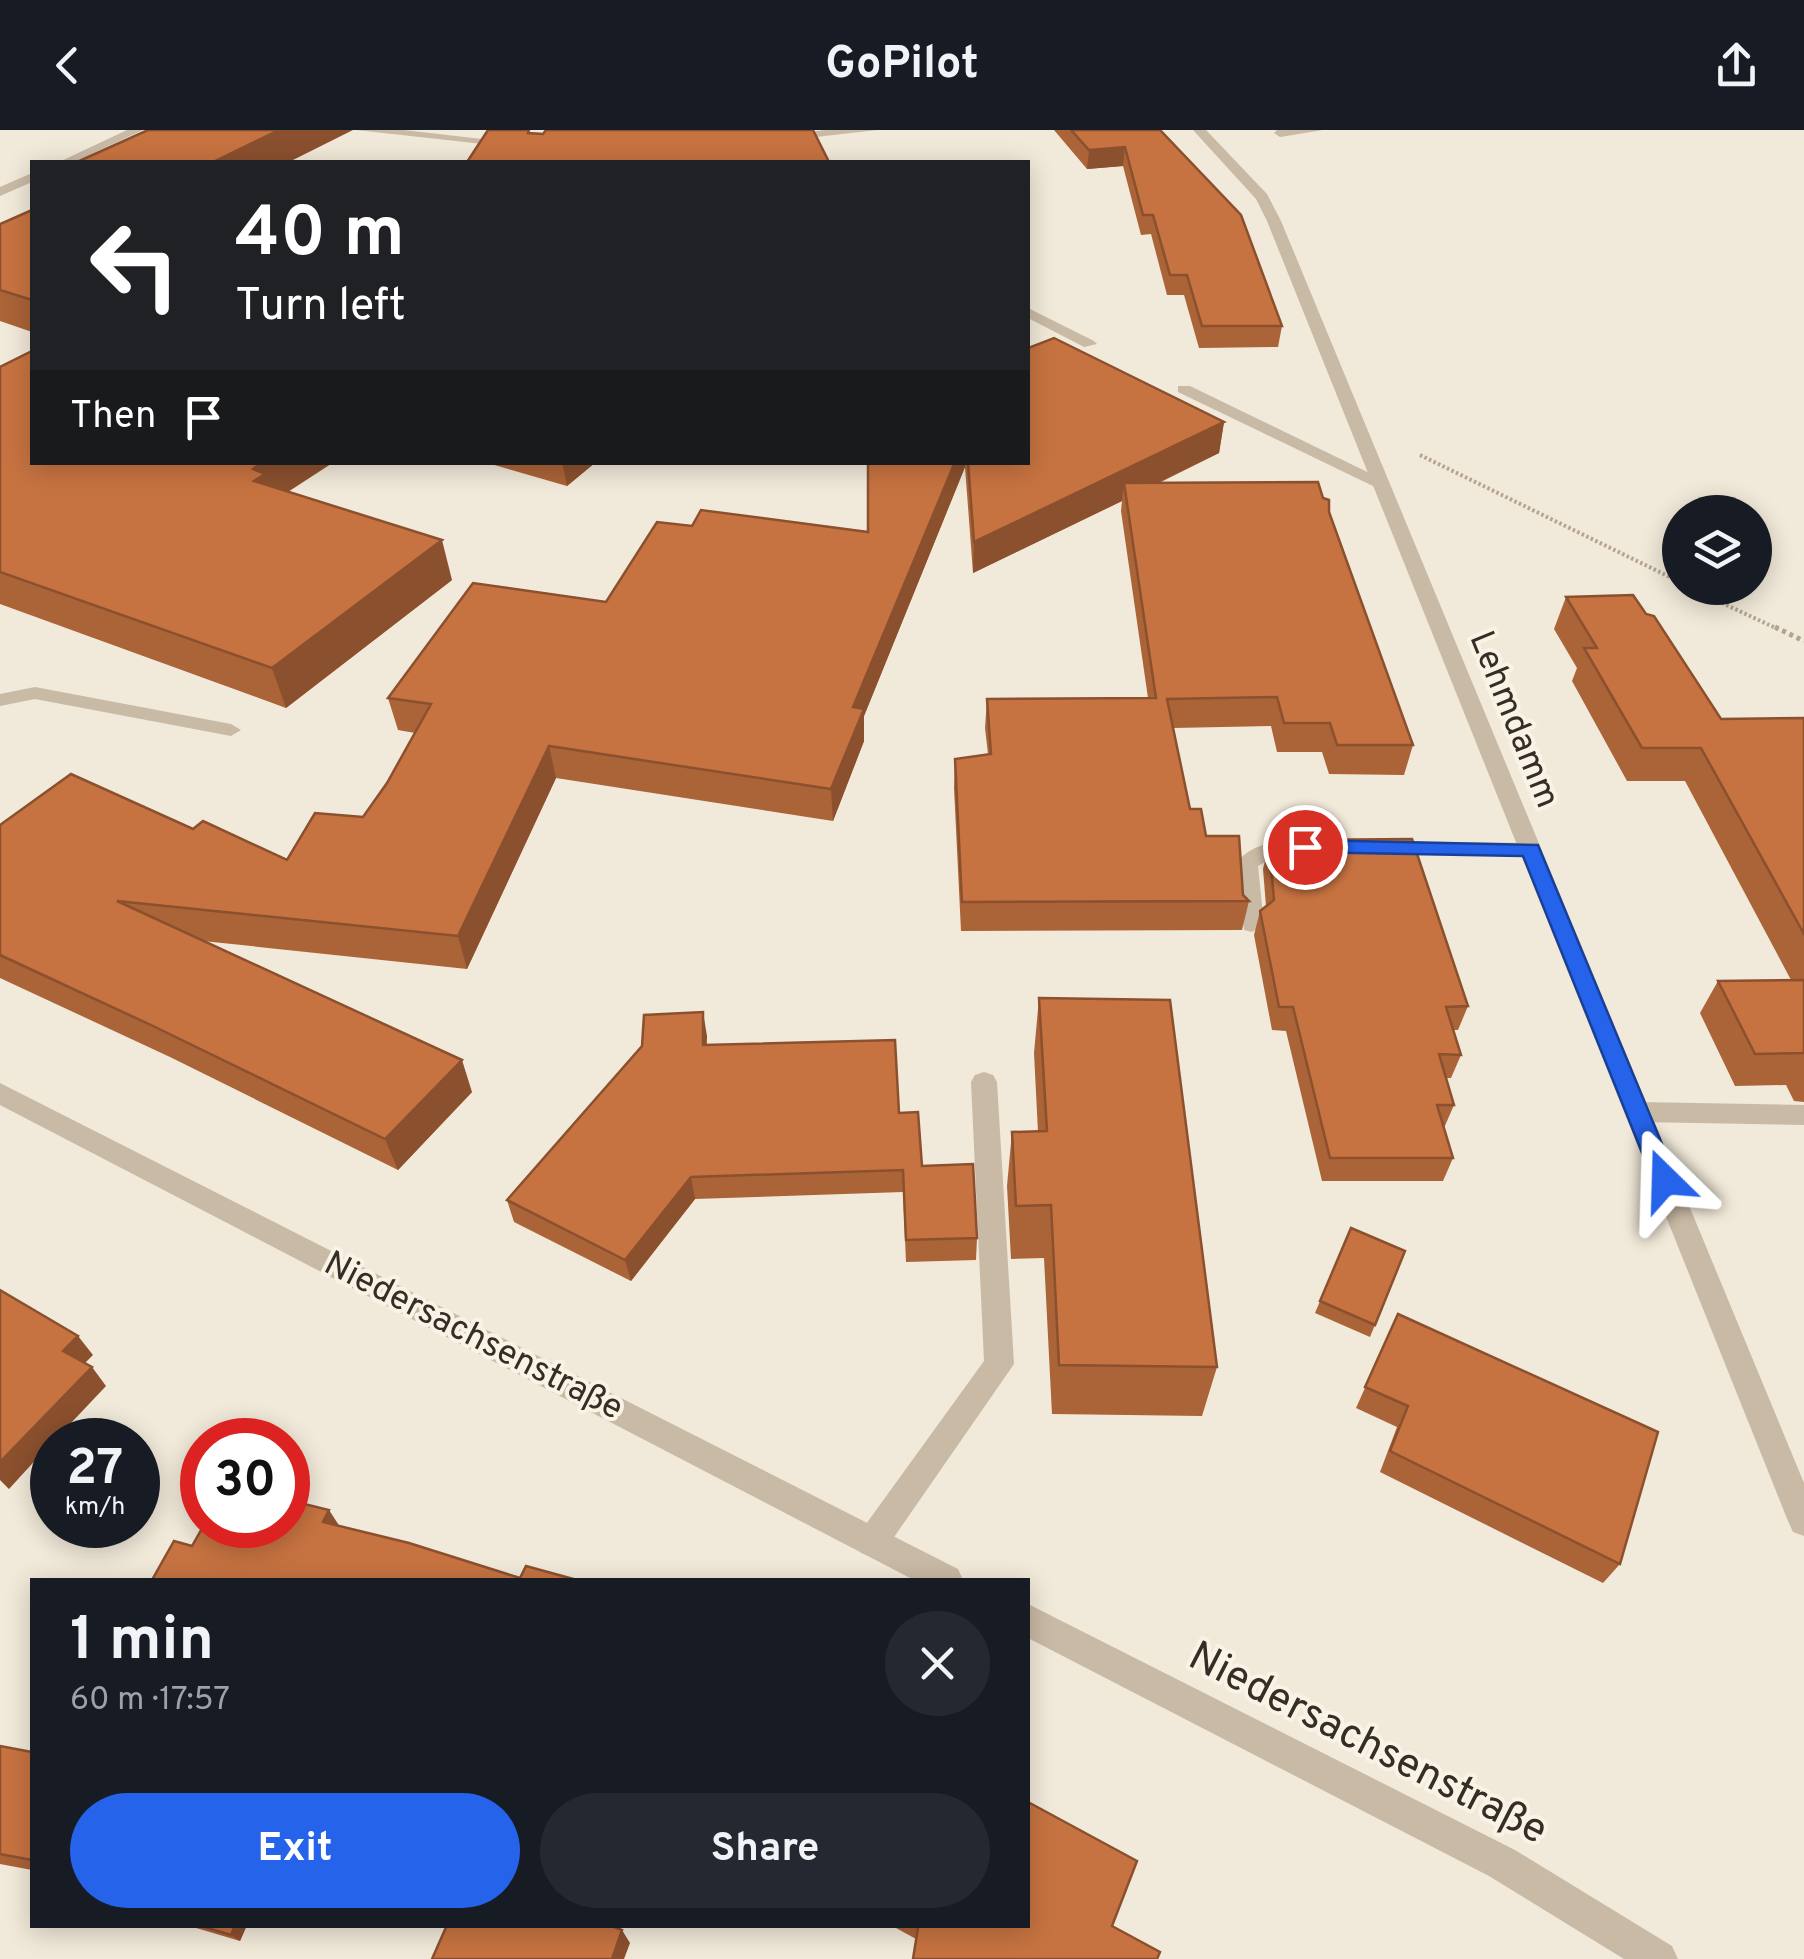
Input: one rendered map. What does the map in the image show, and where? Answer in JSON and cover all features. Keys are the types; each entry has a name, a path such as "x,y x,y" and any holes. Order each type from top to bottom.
{"street":[{"path":"70,160 137,130"},
{"path":"362,130 534,145"},
{"path":"758,139 871,130"},
{"name":"Lehmdamm","path":"1199,130 1262,197 1274,221 1804,1521"},
{"path":"1280,133 1317,130"},
{"path":"0,192 30,178"},
{"path":"1030,313 1089,344"},
{"path":"1184,389 1381,483"},
{"path":"0,700 35,692 231,730"},
{"path":"1252,924 1247,864 1254,856 1282,849 1323,847"},
{"path":"1359,848 1531,850"},
{"path":"872,1542 1000,1364 984,1082"},
{"name":"Niedersachsenstraße","path":"0,1093 943,1578"},
{"path":"1638,1112 1804,1114"},
{"name":"Niedersachsenstraße","path":"1030,1622 1502,1863 1659,1959"}],"path":[{"path":"1357,423 1662,573"},
{"path":"1727,605 1804,641"}],"building":[{"path":"148,130 279,130 217,160 81,160"},
{"path":"488,130 543,134 546,130 813,130 828,160 468,160"},
{"path":"1071,130 1160,130 1241,215 1282,326 1202,326 1187,275 1170,275 1153,215 1143,215 1125,147 1089,150"},
{"path":"30,211 30,299 0,290 0,224"},
{"path":"1054,338 1224,422 974,542 968,465 1030,465 1030,347"},
{"path":"30,352 30,465 258,465 253,469 265,474 254,481 442,540 272,668 0,572 0,367"},
{"path":"868,465 954,465 853,707 864,709 831,789 549,746 458,936 117,901 462,1060 385,1139 0,955 0,825 71,774 193,829 203,821 287,860 315,813 363,817 387,783 431,704 388,698 473,583 606,602 657,522 692,526 701,510 868,532"},
{"path":"1318,482 1323,498 1329,500 1329,512 1413,745 1337,745 1330,723 1284,723 1277,697 1167,699 1190,809 1201,809 1206,836 1239,836 1243,895 1249,901 962,902 955,759 991,754 987,699 1156,698 1124,483"},
{"path":"1633,595 1646,614 1654,616 1721,719 1804,718 1804,934 1701,748 1642,748 1584,648 1597,648 1566,597"},
{"path":"1412,839 1468,1006 1446,1007 1461,1055 1439,1054 1454,1105 1437,1105 1453,1158 1330,1158 1293,1007 1279,1007 1260,911 1274,900 1269,845 1292,840"},
{"path":"1804,980 1804,1053 1755,1054 1718,981"},
{"path":"1039,998 1170,1000 1217,1367 1059,1365 1051,1205 1016,1206 1012,1132 1047,1131"},
{"path":"703,1012 703,1045 895,1040 899,1113 918,1112 922,1166 973,1164 977,1238 906,1240 903,1170 691,1177 625,1260 507,1200 642,1046 644,1015"},
{"path":"1351,1228 1405,1251 1375,1325 1320,1301"},
{"path":"0,1290 78,1336 63,1351 92,1367 43,1418 30,1418 30,1431 0,1462"},
{"path":"1398,1314 1658,1432 1620,1564 1390,1451 1408,1406 1365,1387"},
{"path":"310,1505 329,1510 323,1522 409,1543 520,1578 153,1578 174,1541 180,1543 180,1548 310,1548"},
{"path":"526,1566 570,1578 520,1578"},
{"path":"0,1746 30,1752 30,1860 0,1854"},
{"path":"1030,1803 1137,1861 1112,1926 1160,1952 1157,1959 913,1959 918,1928 1030,1928"},
{"path":"208,1928 234,1928 231,1935"},
{"path":"446,1928 622,1930 612,1959 432,1959"}],"route":[{"path":"1305,847 1531,850 1665,1180"}]}
